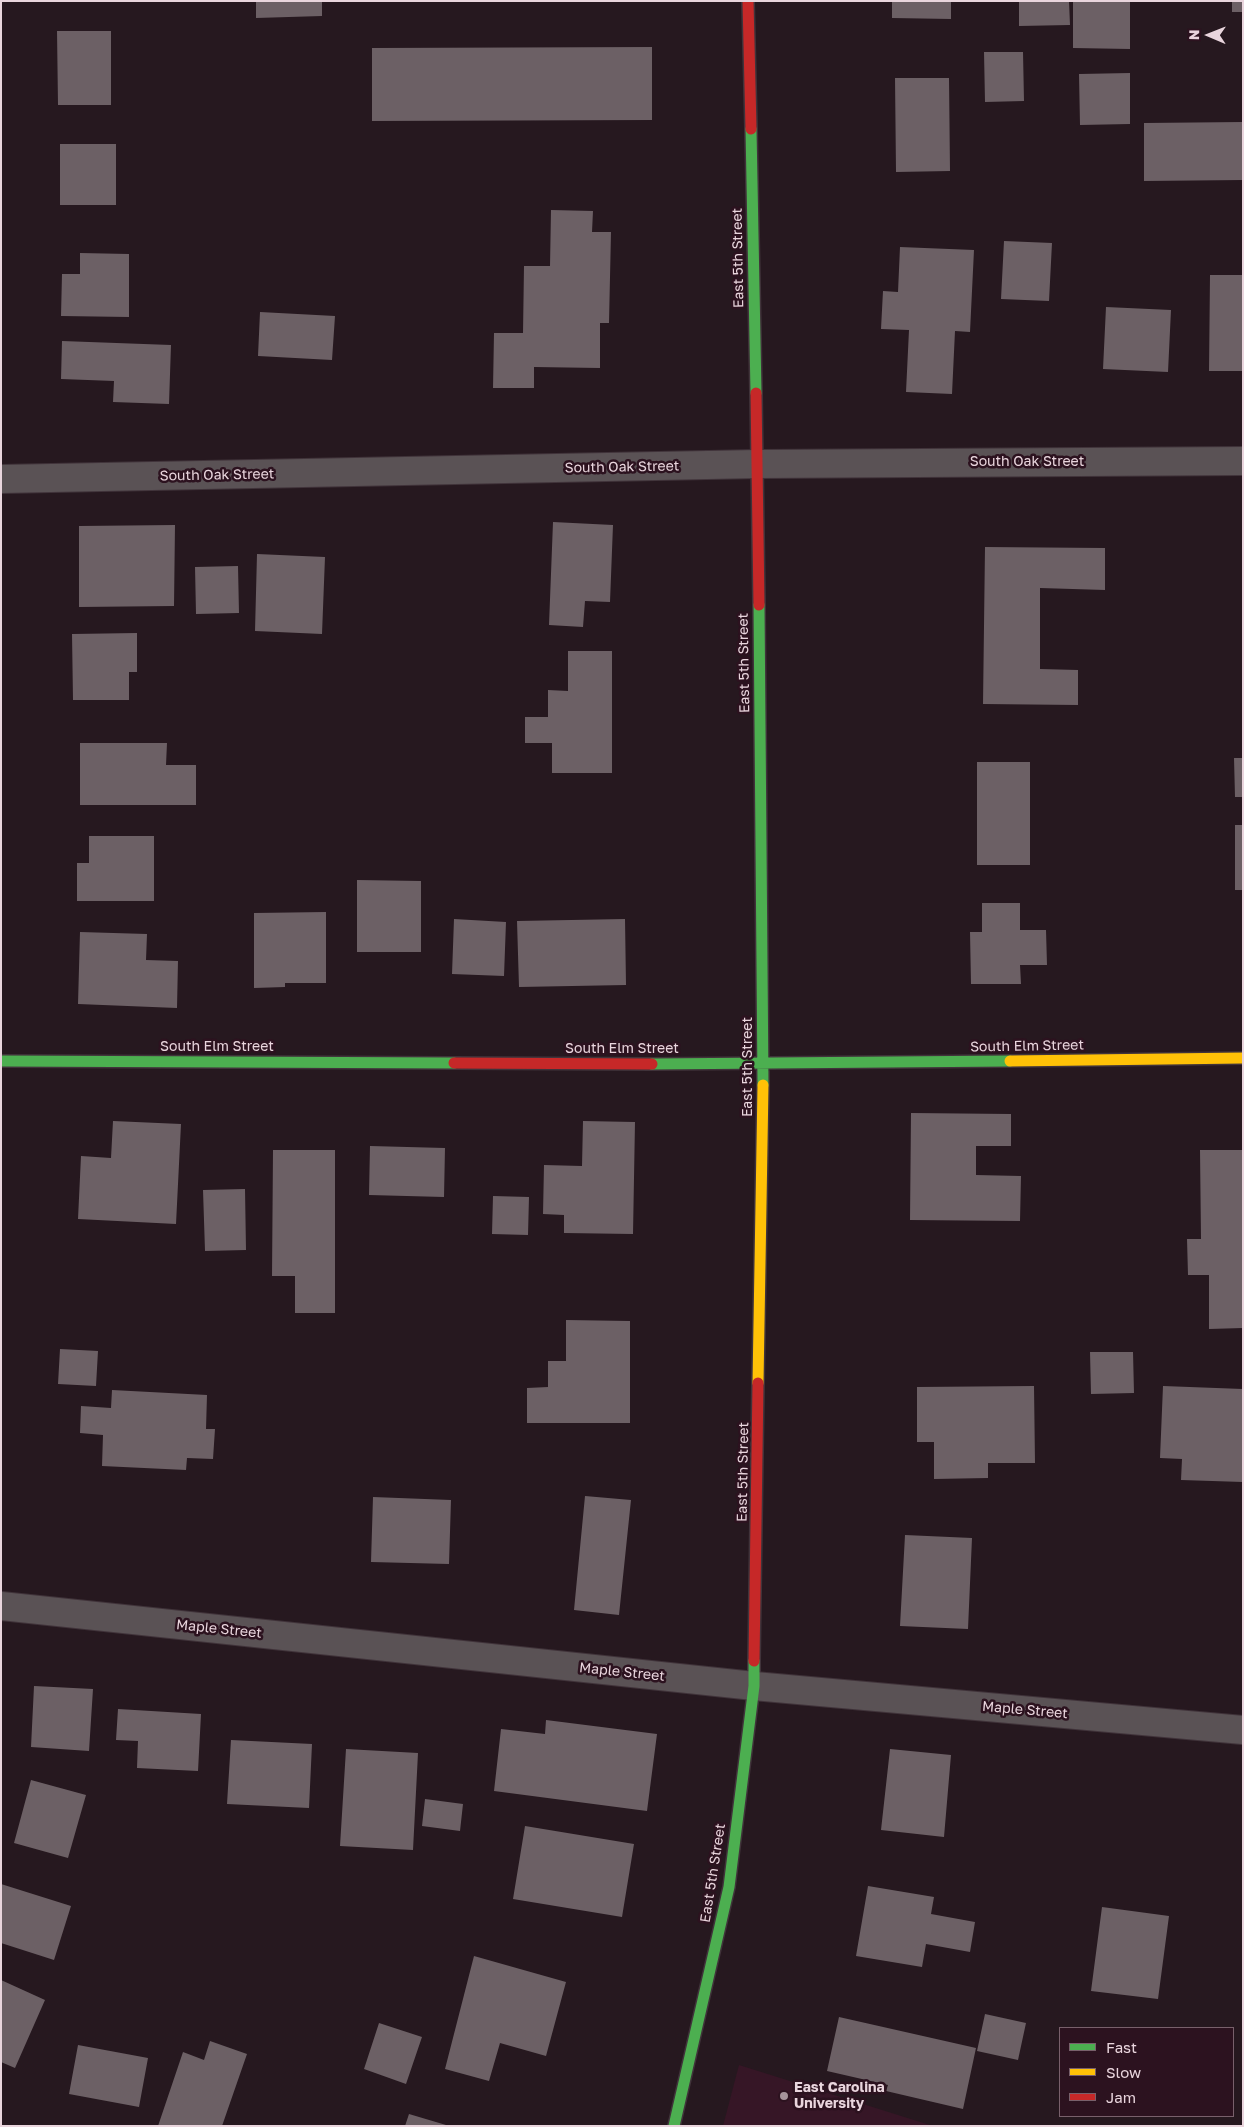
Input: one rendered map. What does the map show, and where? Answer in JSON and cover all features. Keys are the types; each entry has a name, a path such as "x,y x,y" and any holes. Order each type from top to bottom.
{"main road":[{"name":"East 5th Street","path":"674,2126 729,1888 754,1686 763,1064 758,464 748,1"},
{"name":"South Elm Street","path":"1,1061 763,1064 1243,1058"}],"street":[{"name":"South Oak Street","path":"1,479 758,464 1243,461"},
{"name":"Maple Street","path":"1,1606 754,1686 1243,1730"}],"shaded area":[{"name":"East Carolina University","path":"739,2065 933,2126 723,2126"}],"building":[{"path":"256,1 322,1 322,16 256,18"},
{"path":"892,1 951,1 951,19 892,18"},
{"path":"1019,1 1069,1 1070,25 1019,26"},
{"path":"1073,1 1130,1 1130,49 1073,48"},
{"path":"1232,1 1243,1 1243,12 1232,12"},
{"path":"57,31 111,31 111,105 58,105"},
{"path":"652,47 652,120 372,121 372,48"},
{"path":"984,52 1023,52 1024,101 985,102"},
{"path":"1130,73 1130,124 1080,125 1079,74"},
{"path":"895,78 949,78 950,171 896,172"},
{"path":"1243,122 1243,180 1144,181 1144,123"},
{"path":"60,144 116,144 116,205 60,205"},
{"path":"551,210 593,211 592,232 611,232 609,323 600,323 600,368 534,367 534,388 493,388 494,333 523,333 524,266 550,266"},
{"path":"1004,241 1052,243 1049,301 1001,299"},
{"path":"900,247 974,250 970,332 955,331 952,394 906,392 909,330 881,329 883,291 898,292"},
{"path":"80,253 129,254 129,317 61,316 62,274 80,274"},
{"path":"1210,275 1243,275 1243,371 1209,371"},
{"path":"1106,307 1171,310 1168,372 1103,369"},
{"path":"260,312 335,316 332,360 258,356"},
{"path":"62,341 171,345 169,404 113,402 114,381 61,379"},
{"path":"553,522 613,525 610,602 585,601 583,627 549,625"},
{"path":"175,525 174,606 79,607 79,526"},
{"path":"985,547 1105,548 1105,590 1040,588 1040,669 1078,670 1078,705 983,704"},
{"path":"257,554 325,557 322,634 255,631"},
{"path":"238,566 239,613 196,614 195,567"},
{"path":"137,633 137,672 129,672 129,700 73,700 72,634"},
{"path":"568,651 612,651 612,773 552,773 552,743 525,743 525,717 548,717 548,690 568,691"},
{"path":"80,743 167,743 166,765 196,765 196,805 80,805"},
{"path":"1234,758 1243,758 1243,797 1235,797"},
{"path":"977,762 1030,762 1030,865 977,865"},
{"path":"1235,825 1243,825 1243,890 1235,890"},
{"path":"89,836 154,836 154,901 77,901 77,863 89,863"},
{"path":"357,880 421,881 421,952 357,952"},
{"path":"982,903 1020,903 1020,930 1046,930 1047,965 1020,965 1021,984 971,984 970,932 982,932"},
{"path":"326,912 326,983 285,983 285,987 254,988 254,913"},
{"path":"454,919 506,922 504,976 452,974"},
{"path":"625,919 626,985 519,987 517,921"},
{"path":"80,932 147,934 146,960 178,961 177,1008 78,1004"},
{"path":"911,1113 1011,1114 1011,1146 976,1146 976,1175 1021,1176 1020,1221 910,1220"},
{"path":"113,1121 181,1124 176,1224 78,1219 81,1156 111,1158"},
{"path":"583,1121 635,1122 633,1234 564,1233 564,1215 543,1214 544,1165 582,1166"},
{"path":"370,1146 445,1148 444,1197 369,1195"},
{"path":"273,1150 335,1150 335,1313 295,1313 295,1276 272,1276"},
{"path":"1200,1150 1243,1150 1243,1328 1209,1329 1209,1275 1188,1275 1187,1239 1201,1239"},
{"path":"245,1189 246,1250 205,1251 203,1190"},
{"path":"493,1196 529,1197 528,1235 492,1234"},
{"path":"566,1320 630,1321 630,1423 527,1423 527,1388 548,1387 548,1361 566,1361"},
{"path":"60,1349 98,1351 96,1386 58,1384"},
{"path":"1090,1352 1133,1352 1134,1393 1091,1394"},
{"path":"1034,1386 1035,1463 988,1463 988,1478 934,1479 934,1442 917,1442 917,1387"},
{"path":"1163,1386 1243,1389 1243,1482 1181,1480 1182,1459 1160,1458"},
{"path":"112,1390 207,1395 206,1429 215,1429 213,1459 187,1458 186,1470 102,1466 103,1435 80,1433 81,1406 111,1408"},
{"path":"585,1496 631,1500 619,1615 574,1610"},
{"path":"373,1497 451,1500 449,1564 371,1562"},
{"path":"905,1535 972,1538 968,1629 900,1626"},
{"path":"34,1686 93,1689 89,1751 31,1747"},
{"path":"118,1709 201,1714 198,1771 137,1768 138,1741 116,1740"},
{"path":"546,1720 657,1734 647,1811 494,1791 501,1729 545,1734"},
{"path":"231,1740 312,1744 309,1808 227,1804"},
{"path":"346,1749 418,1753 413,1850 340,1846"},
{"path":"890,1749 951,1755 944,1837 881,1830"},
{"path":"31,1780 86,1795 68,1858 14,1843"},
{"path":"425,1799 463,1804 460,1831 422,1826"},
{"path":"525,1826 634,1844 622,1917 513,1899"},
{"path":"1,1884 71,1906 54,1960 1,1943"},
{"path":"868,1886 934,1897 931,1914 975,1922 970,1952 926,1944 922,1967 856,1956"},
{"path":"1102,1907 1169,1916 1158,1999 1091,1991"},
{"path":"474,1956 566,1982 546,2056 500,2043 489,2081 445,2069"},
{"path":"1,1980 45,2000 15,2068 1,2062"},
{"path":"985,2014 1026,2023 1018,2060 977,2051"},
{"path":"839,2017 976,2048 963,2109 886,2091 888,2085 827,2071"},
{"path":"379,2023 422,2037 406,2084 364,2069"},
{"path":"210,2041 247,2054 222,2126 158,2126 183,2052 204,2060"},
{"path":"78,2045 148,2058 139,2107 69,2094"},
{"path":"409,2114 446,2125 446,2126 405,2126"}],"traffic: fast":[{"path":"751,129 756,393"},
{"path":"759,605 763,1085"},
{"path":"1,1061 454,1063"},
{"path":"652,1064 1010,1061"},
{"path":"674,2126 729,1887 754,1686 754,1661"}],"traffic: slow":[{"path":"1010,1061 1243,1058"},
{"path":"758,1383 763,1085"}],"traffic: jam":[{"path":"748,1 751,129"},
{"path":"756,393 759,605"},
{"path":"454,1063 652,1064"},
{"path":"754,1661 758,1383"}],"place":[{"name":"East Carolina University","path":"784,2096"}]}
